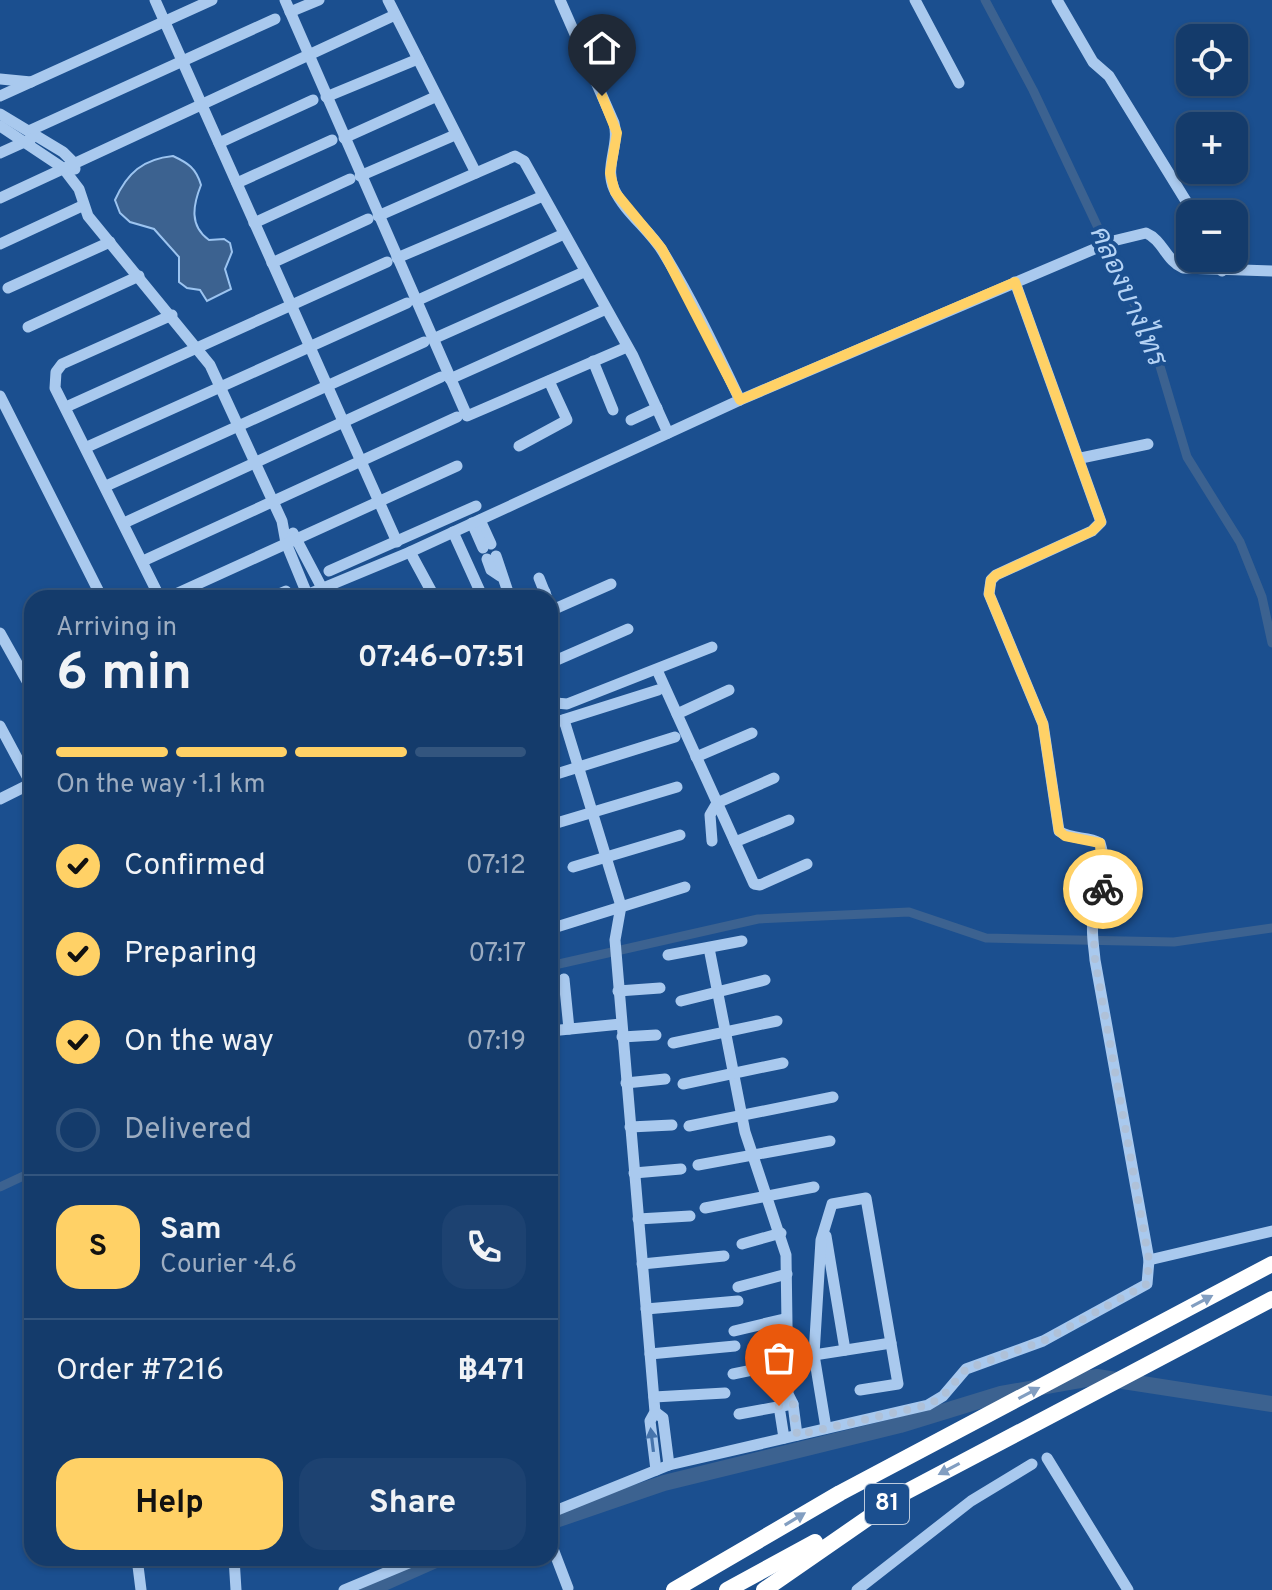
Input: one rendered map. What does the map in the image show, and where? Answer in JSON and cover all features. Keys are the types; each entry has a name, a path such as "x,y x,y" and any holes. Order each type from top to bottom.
{"highway":[{"name":"81","path":"674,1590 840,1493 1272,1264"},
{"name":"81","path":"727,1590 1272,1299"},
{"name":"81","path":"764,1590 904,1493"}],"street":[{"path":"155,0 397,542"},
{"path":"0,96 212,0"},
{"path":"285,0 326,97 338,139 355,178 446,378 467,416 627,347"},
{"path":"290,12 319,0"},
{"path":"388,0 476,173"},
{"path":"560,0 617,133 610,173 615,192 662,249 740,400"},
{"path":"915,0 959,83"},
{"path":"1057,0 1087,53 1109,76 1185,200"},
{"path":"0,198 395,15"},
{"path":"0,153 182,61 275,19"},
{"path":"326,97 418,59"},
{"path":"0,79 31,82"},
{"path":"237,183 435,97"},
{"path":"219,143 313,100"},
{"path":"0,114 69,166 82,206 198,348 220,387 292,541 322,588"},
{"path":"0,126 32,136"},
{"path":"254,223 455,135"},
{"path":"272,263 515,156 521,157 627,347 668,433"},
{"path":"66,407 392,260 543,196"},
{"path":"0,244 82,206"},
{"path":"317,590 410,552 740,400 1113,241 1146,233 1158,241 1176,265"},
{"path":"87,447 564,234"},
{"path":"8,288 110,242"},
{"path":"1248,268 1272,271"},
{"path":"106,486 584,272"},
{"path":"28,327 139,276"},
{"path":"558,1510 669,1465 928,1405 943,1396 966,1369 1043,1341 1147,1284 1149,1260 1095,960 1093,922 1103,886 1103,853 1100,843 1093,839 1065,836 1059,831 1043,724 989,587 996,575 1098,527 1101,516 1015,282"},
{"path":"124,523 343,422 604,310"},
{"path":"156,590 54,378 62,364 172,315"},
{"path":"593,361 613,410"},
{"path":"519,446 567,420 549,381"},
{"path":"0,396 98,590"},
{"path":"631,420 657,408"},
{"path":"143,561 457,417"},
{"path":"1081,458 1148,444"},
{"path":"185,590 457,466"},
{"path":"329,571 476,506"},
{"path":"476,521 489,552 491,570 500,576 506,590"},
{"path":"453,532 479,590"},
{"path":"292,541 302,590"},
{"path":"410,552 431,590"},
{"path":"539,578 544,590"},
{"path":"558,600 611,584"},
{"path":"558,660 628,629"},
{"path":"0,633 24,676"},
{"path":"558,703 567,704 712,647"},
{"path":"657,670 756,886 807,864"},
{"path":"558,722 658,690"},
{"path":"677,714 729,690"},
{"path":"564,720 621,906 615,940 616,965 654,1397 655,1412 650,1421 656,1470"},
{"path":"0,726 24,771"},
{"path":"696,757 752,733"},
{"path":"558,773 675,737"},
{"path":"712,841 710,815 717,803 774,778"},
{"path":"0,799 24,787"},
{"path":"558,823 677,787"},
{"path":"735,842 789,820"},
{"path":"573,867 680,835"},
{"path":"558,926 685,887"},
{"path":"591,915 600,918 615,940"},
{"path":"668,955 742,941"},
{"path":"709,948 723,1031 751,1155 781,1233 787,1274 784,1319 787,1363 797,1435"},
{"path":"564,979 569,1029"},
{"path":"681,1001 765,980"},
{"path":"618,991 660,988"},
{"path":"673,1043 777,1021"},
{"path":"558,1030 622,1030 656,1035"},
{"path":"683,1084 783,1063"},
{"path":"626,1083 665,1079"},
{"path":"689,1126 833,1097"},
{"path":"630,1127 672,1125"},
{"path":"698,1165 830,1141"},
{"path":"634,1173 681,1169"},
{"path":"705,1208 814,1187"},
{"path":"826,1428 814,1355 824,1226 832,1204 866,1198 898,1384 860,1390"},
{"path":"638,1219 690,1216"},
{"path":"824,1226 845,1350"},
{"path":"1149,1260 1272,1231"},
{"path":"742,1244 781,1233"},
{"path":"642,1264 724,1256"},
{"path":"738,1287 787,1274"},
{"path":"646,1309 738,1301"},
{"path":"734,1331 784,1319"},
{"path":"814,1355 891,1343"},
{"path":"650,1354 735,1346"},
{"path":"733,1374 787,1363"},
{"path":"654,1397 725,1393"},
{"path":"739,1414 779,1406 790,1399"},
{"path":"779,1406 784,1438"},
{"path":"655,1412 663,1418 669,1465"},
{"path":"1047,1458 1128,1590"},
{"path":"857,1590 971,1501 1032,1464"},
{"path":"558,1562 568,1588"},
{"path":"138,1566 141,1590"},
{"path":"234,1566 236,1590"},
{"path":"344,1590 402,1566"}],"water":[{"path":"173,156 191,167 199,179 201,185 194,215 198,228 209,240 224,239 230,243 232,252 225,269 231,289 207,301 200,290 187,288 179,282 179,257 154,229 130,222 120,213 115,200 137,169 153,160"}],"waterway":[{"name":"คลองบางไทร","path":"985,0 1033,90 1154,346 1187,457 1240,542 1262,597 1272,643"},
{"path":"558,964 758,919 909,912 986,938 1174,942 1272,928"},
{"path":"0,1187 24,1176"},
{"path":"558,1519 664,1483 900,1425 1001,1394 1097,1377 1272,1404"},
{"path":"368,1590 422,1566"}],"way so far":[{"path":"779,1406 793,1404 797,1435 928,1405 943,1396 966,1369 1043,1341 1127,1298 1147,1284 1149,1260 1095,960 1093,922 1103,889"}],"route":[{"path":"602,96 617,133 610,173 615,192 662,249 704,325 740,400 1015,282 1073,434 1101,522 1092,531 996,575 991,580 989,594 1043,724 1059,831 1065,836 1093,839 1100,843 1103,889"}]}
